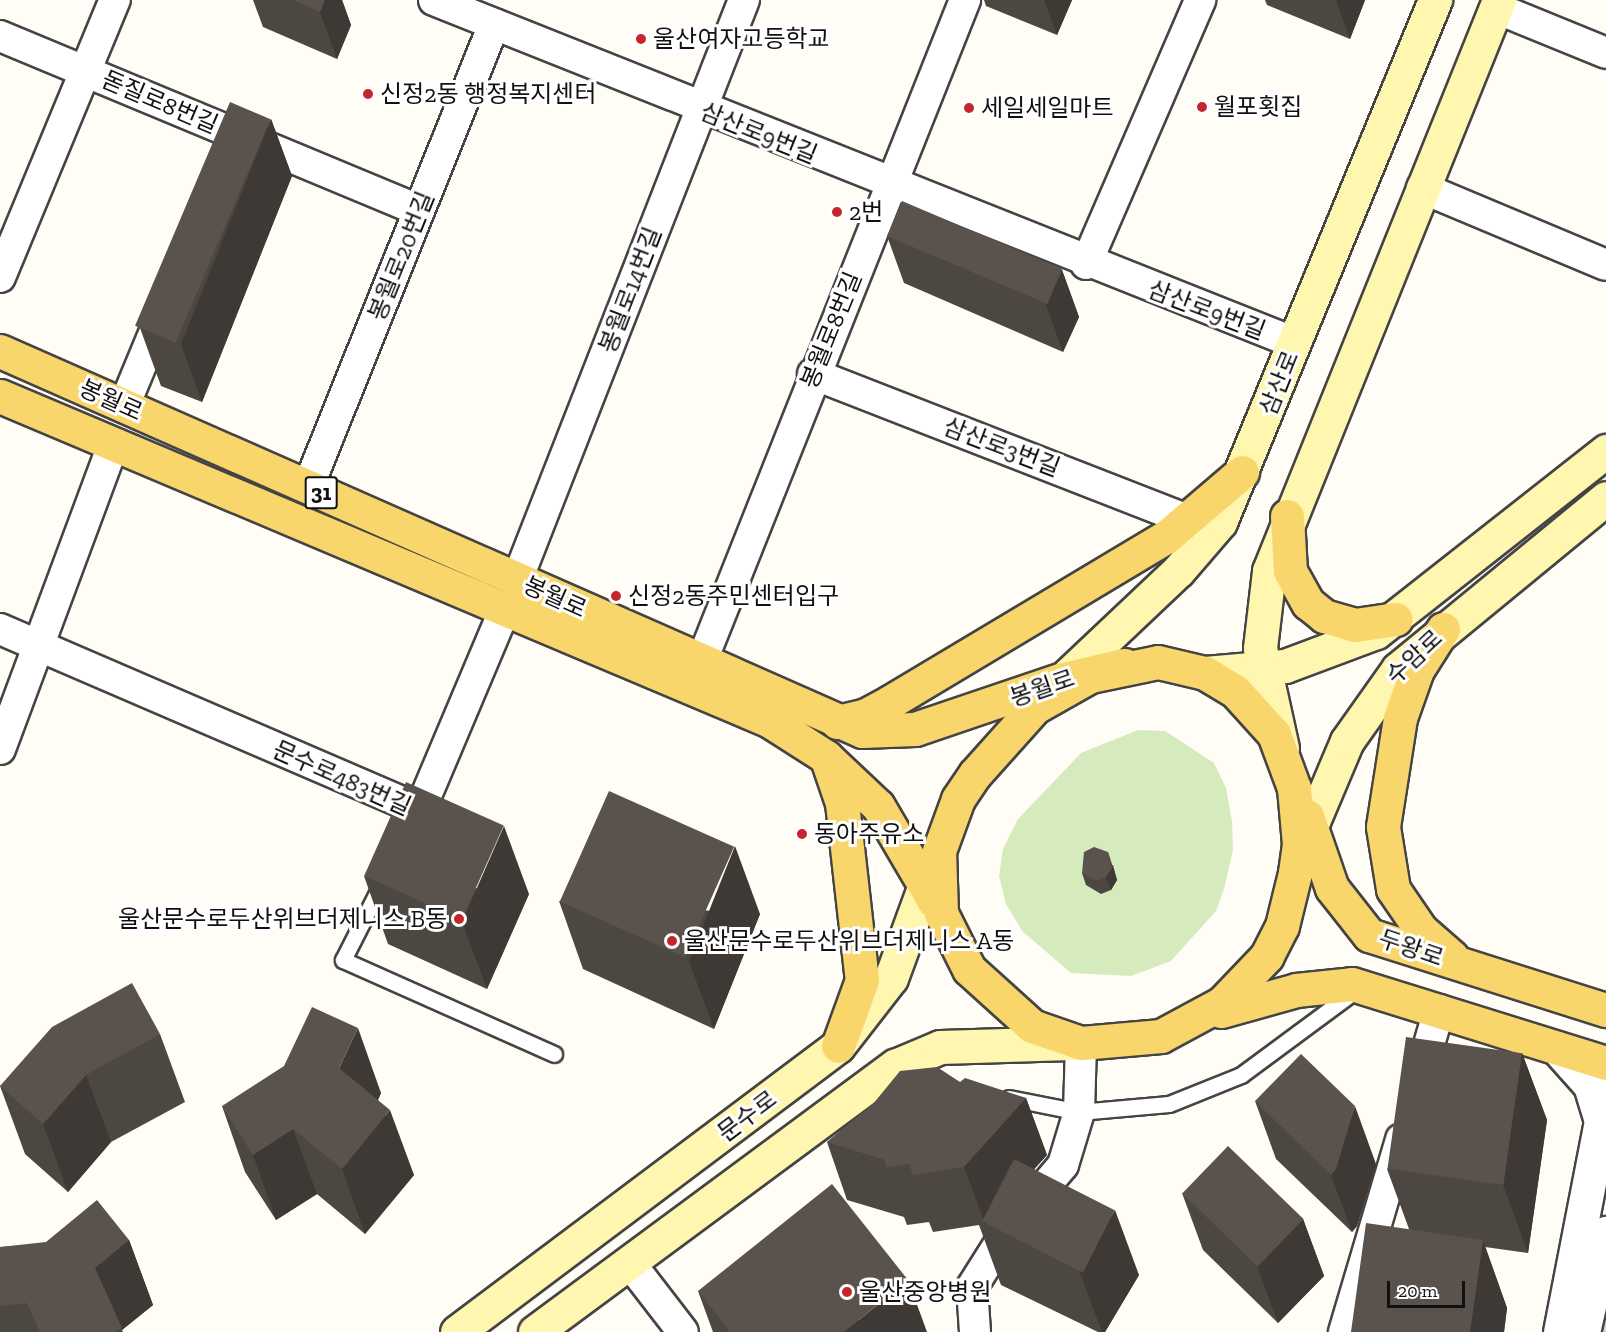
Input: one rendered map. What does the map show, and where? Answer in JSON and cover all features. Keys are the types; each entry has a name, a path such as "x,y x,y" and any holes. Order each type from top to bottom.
{"main road":[{"name":"삼산로","path":"1035,707 1204,544 1242,472 1435,0"},
{"path":"1194,1023 1246,982 1267,956 1282,926 1295,873 1298,817 1286,759 1262,670 1263,594 1287,516 1497,4"},
{"name":"봉월로","path":"0,351 701,663 770,721 826,757 878,806 926,884 969,969 988,992 1032,1026 1081,1043 1132,1043 1296,990 1352,984 1606,1063"},
{"path":"0,396 504,610 738,694"},
{"name":"수암로","path":"1206,673 1262,670 1349,646 1396,619 1606,451"},
{"path":"837,722 864,716 890,702 1190,521 1242,472"},
{"name":"수암로","path":"1295,873 1310,825 1362,716 1398,669 1443,629 1606,498"},
{"path":"1287,516 1290,571 1308,603 1324,616 1355,625 1396,619"},
{"path":"1443,629 1417,670 1400,718 1386,794 1384,848 1393,889 1404,910 1440,949 1468,968"},
{"path":"941,913 937,874 945,827 975,774 1035,707 1080,681 1124,665 1158,662 1206,673 1258,712 1286,759"},
{"name":"봉월로","path":"738,694 862,731 915,729 1063,679 1124,665"},
{"path":"826,757 842,802 862,980 838,1046"},
{"name":"두왕로","path":"1286,759 1332,888 1356,924 1383,941 1606,1010"},
{"name":"문수로","path":"457,1332 838,1046 891,978 945,827"},
{"name":"문수로","path":"535,1332 864,1086 940,1047 1081,1043"}],"street":[{"path":"0,277 114,0"},
{"name":"삼산로9번길","path":"434,0 890,186 1295,344"},
{"name":"봉월로14번길","path":"518,580 744,0"},
{"name":"봉월로8번길","path":"701,663 813,374 965,0"},
{"path":"1086,264 1200,0"},
{"path":"1497,4 1606,53"},
{"name":"봉월로20번길","path":"308,487 494,24"},
{"name":"돋질로8번길","path":"0,36 419,210"},
{"path":"225,167 238,135"},
{"path":"1422,188 1606,265"},
{"path":"124,406 174,286"},
{"name":"삼산로3번길","path":"813,374 1190,521"},
{"path":"0,749 113,445"},
{"name":"문수로483번길","path":"0,628 415,820 504,610"},
{"path":"1344,1332 1439,1010"},
{"path":"975,1332 972,1287 1008,1230 1063,1165 1079,1112 1081,1043"},
{"path":"1557,1048 1590,1085 1604,1121 1560,1332"},
{"path":"1582,1332 1606,1233"},
{"path":"629,1262 683,1332"}],"lane":[{"path":"389,870 343,960 554,1054"},
{"path":"988,1090 1042,1108 1079,1112 1169,1104 1210,1090 1270,1056 1338,1000 1373,989"},
{"path":"864,1086 921,1075"}],"green space":[{"path":"1138,730 1165,731 1214,763 1226,788 1232,821 1233,849 1224,889 1216,911 1171,961 1131,976 1071,973 1023,932 1006,904 999,876 1003,849 1018,819 1081,753"}],"building":[{"path":"293,0 325,0 320,12"},
{"path":"230,102 271,119 176,343 135,326"},
{"path":"902,201 1062,269 1047,304 887,236"},
{"path":"406,782 504,826 462,920 364,876"},
{"path":"609,791 734,847 685,957 560,902"},
{"path":"1094,847 1108,852 1112,868 1106,877 1096,881 1082,873 1084,852"},
{"path":"132,983 160,1034 86,1075 43,1124 0,1086 52,1027"},
{"path":"312,1007 358,1028 339,1068 390,1110 342,1169 293,1129 253,1155 222,1106 284,1066"},
{"path":"1406,1037 1522,1053 1503,1185 1387,1169"},
{"path":"1301,1054 1355,1106 1336,1169 1331,1175 1255,1101"},
{"path":"937,1067 960,1082 965,1078 1026,1098 964,1167 912,1175 910,1164 886,1167 885,1160 827,1142 873,1104 900,1071"},
{"path":"1228,1146 1304,1219 1258,1266 1182,1193"},
{"path":"1014,1159 1115,1210 1083,1273 982,1221"},
{"path":"832,1184 908,1280 844,1332 730,1332 698,1291"},
{"path":"97,1200 129,1240 95,1268 122,1328 114,1332 40,1332 27,1303 0,1306 0,1247 46,1242"},
{"path":"1366,1223 1483,1240 1470,1332 1351,1332"}],"place":[{"name":"울산여자고등학교","path":"641,39"},
{"name":"신정2동 행정복지센터","path":"368,94"},
{"name":"월포횟집","path":"1202,107"},
{"name":"세일세일마트","path":"969,108"},
{"name":"2번","path":"837,212"},
{"name":"신정2동주민센터입구","path":"616,596"},
{"name":"동아주유소","path":"802,834"},
{"name":"울산문수로두산위브더제니스 B동","path":"459,919"},
{"name":"울산문수로두산위브더제니스 A동","path":"672,941"},
{"name":"울산중앙병원","path":"847,1292"}]}
